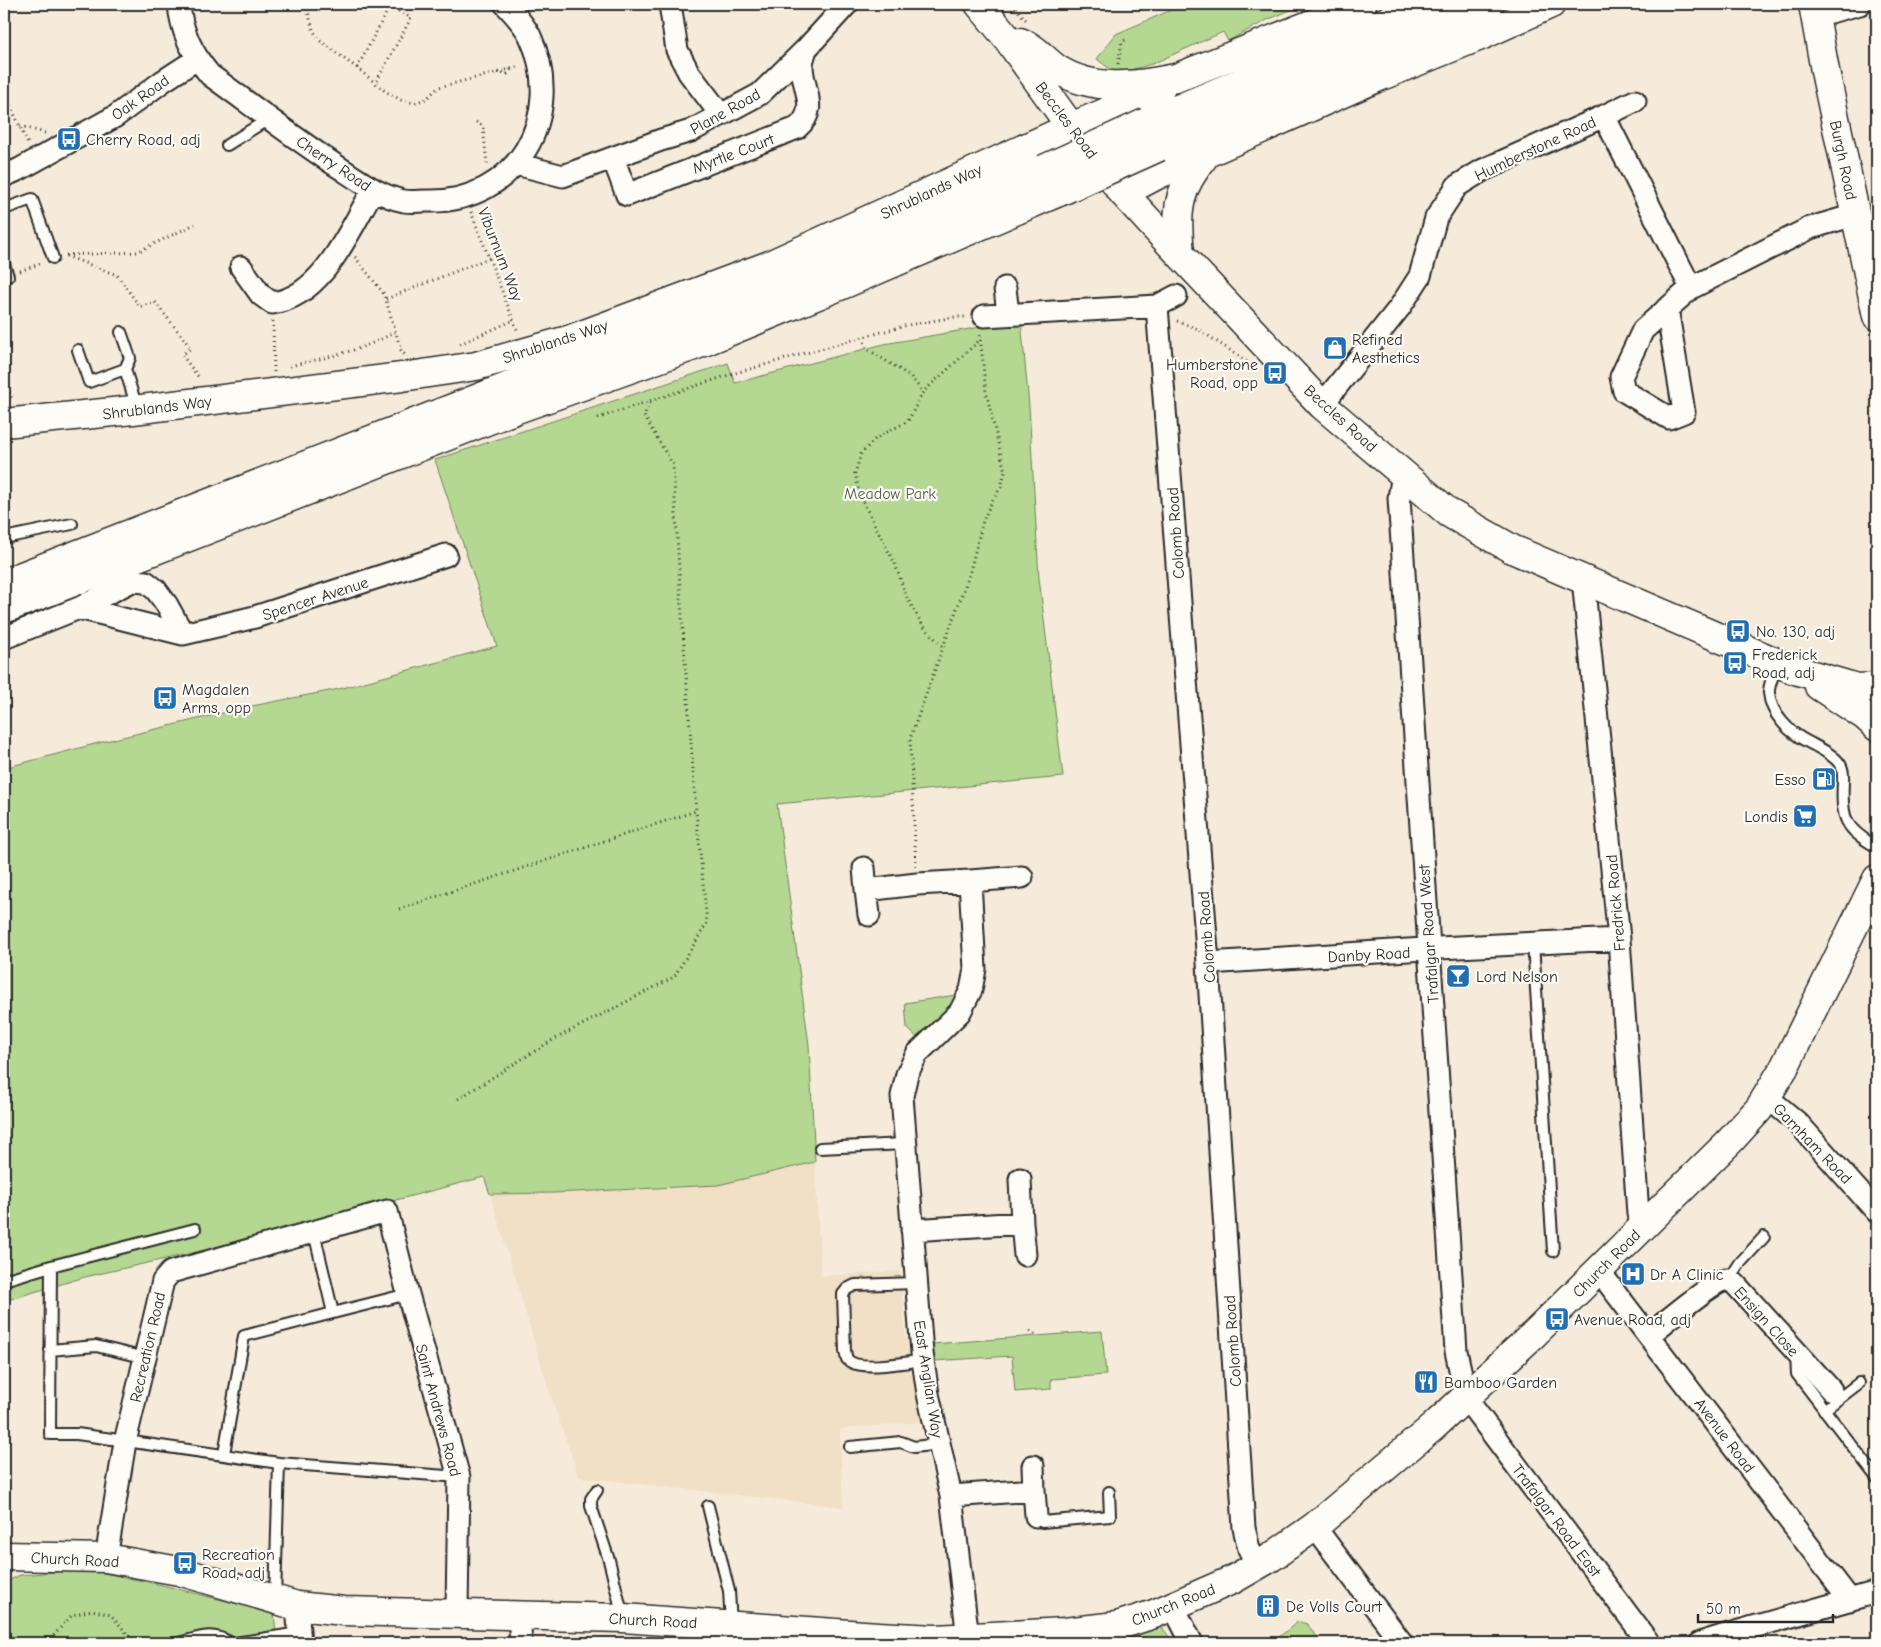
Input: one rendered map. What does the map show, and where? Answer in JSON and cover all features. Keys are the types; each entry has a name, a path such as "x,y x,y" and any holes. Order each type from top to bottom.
{"main road":[{"name":"Beccles Road","path":"978,4 1007,38 1071,127 1124,193 1180,254 1322,405 1449,513 1512,549 1785,666 1857,688 1877,687"},
{"path":"1007,38 1030,45 1044,60 1076,80 1109,85 1149,83 1176,78 1362,4"},
{"path":"4,584 508,387 683,322 832,261 1044,170 1147,122 1427,4"},
{"path":"4,609 508,413 694,346 842,286 1490,4"},
{"path":"1124,193 1157,175 1379,77 1482,35 1551,4"},
{"name":"Burgh Road","path":"1814,10 1825,71 1877,316"},
{"name":"Shrublands Way","path":"4,423 215,400 277,377 402,377 476,366 568,340 767,266 1071,127 1152,93 1176,78"},
{"path":"1180,254 1177,221 1180,201 1188,181 1206,154"},
{"name":"Beccles Road","path":"1785,666 1861,713 1877,727"},
{"name":"Church Road","path":"4,1556 106,1558 179,1571 286,1603 344,1610 623,1618 736,1631 936,1641 1090,1630 1117,1626 1136,1620 1216,1588 1257,1566 1284,1549 1336,1509 1426,1433 1533,1335 1729,1142 1767,1097 1865,913 1877,879"}],"street":[{"name":"Cherry Road","path":"179,4 188,40 197,59 210,75 316,153 373,190 404,201 442,202 466,197 499,181 516,164 530,144 536,126 542,102 541,78 535,49 530,35 520,19 504,4"},
{"path":"670,4 677,50 689,74 721,115"},
{"name":"Plane Road","path":"516,164 563,176 691,131 760,94 806,49 846,4"},
{"path":"1814,10 1860,4"},
{"name":"Myrtle Court","path":"613,158 627,194 797,128 806,121 809,110 802,64 806,49"},
{"name":"Oak Road","path":"4,176 116,116 163,80 197,59"},
{"name":"Humberstone Road","path":"1322,405 1400,307 1420,276 1436,218 1457,186 1483,170 1635,101"},
{"name":"Humberstone Road","path":"1604,116 1692,288"},
{"path":"241,266 261,296 272,303 283,302 295,296 326,271 373,190"},
{"path":"1667,308 1684,412 1669,418 1624,391 1621,376 1643,330 1667,308 1692,288 1802,232 1856,214"},
{"path":"1005,288 1008,314"},
{"path":"984,316 1008,314 1158,315 1176,296"},
{"name":"Colomb Road","path":"1158,315 1208,963 1244,1528 1249,1549 1257,1566"},
{"name":"Trafalgar Road West","path":"1402,474 1399,498 1456,1351 1467,1395"},
{"name":"Spencer Avenue","path":"79,608 183,634 255,617 446,555"},
{"name":"Fredrick Road","path":"1583,579 1619,939 1638,1214 1644,1226"},
{"path":"4,638 79,608 132,581 146,582 156,590 167,605 183,634"},
{"path":"864,868 868,916"},
{"path":"866,890 917,884 1022,877"},
{"name":"East Anglian Way","path":"968,1638 951,1496 923,1360 902,1096 907,1074 918,1054 960,1012 971,990 976,969 970,881"},
{"name":"Danby Road","path":"1208,963 1619,939"},
{"name":"Garnham Road","path":"1767,1097 1798,1123 1877,1212"},
{"path":"1020,1179 1025,1255"},
{"name":"Recreation Road","path":"106,1558 125,1442 163,1281 171,1272 387,1211"},
{"name":"Saint Andrews Road","path":"387,1211 459,1477 457,1612"},
{"path":"912,1230 1022,1222"},
{"name":"Avenue Road","path":"1599,1271 1850,1600"},
{"name":"Ensign Close","path":"1649,1335 1710,1288 1722,1281 1729,1280 1735,1284 1796,1353 1828,1400"},
{"name":"Trafalgar Road East","path":"1467,1395 1649,1643"},
{"path":"1033,1466 1036,1516"},
{"path":"951,1496 1034,1490"},
{"path":"1320,1534 1402,1643"},
{"path":"1700,1643 1877,1592"},
{"path":"286,1603 300,1638"},
{"path":"1173,1606 1192,1643"},
{"path":"519,1615 521,1643"}],"lane":[{"path":"227,146 270,118"},
{"path":"5,205 32,199 53,258"},
{"path":"4,264 8,276"},
{"path":"120,332 130,358 126,369 138,409"},
{"path":"78,350 89,382 126,369"},
{"path":"4,538 72,524"},
{"path":"1785,666 1769,692 1780,721 1804,740 1821,748 1841,765 1843,770 1842,800 1846,821 1858,836 1877,847"},
{"path":"1534,943 1553,1251"},
{"path":"820,1148 905,1144"},
{"path":"4,1280 195,1229"},
{"path":"314,1232 333,1313"},
{"path":"1729,1280 1740,1263 1764,1237"},
{"path":"51,1266 50,1434 77,1434 279,1463 459,1477"},
{"path":"916,1283 855,1285 847,1289 843,1294 845,1351 848,1360 854,1364 883,1366 923,1360"},
{"path":"224,1454 244,1336 408,1294"},
{"path":"50,1350 96,1346 145,1358"},
{"path":"1859,1383 1828,1400 1877,1478"},
{"path":"850,1448 901,1442 914,1447 939,1444"},
{"path":"279,1463 286,1603"},
{"path":"597,1490 591,1499 591,1506 609,1560 623,1618"},
{"path":"1036,1516 1042,1522 1110,1516 1109,1492"},
{"path":"708,1506 729,1591 736,1631"},
{"path":"178,1643 212,1635 233,1643 300,1638"}],"path":[{"path":"306,4 313,30 319,40 358,68 375,84 401,100 414,103 426,99 439,87 504,70"},
{"path":"358,68 390,6 411,18 375,84"},
{"path":"496,72 507,74 513,68"},
{"path":"4,92 35,161"},
{"path":"476,122 483,126 488,169"},
{"name":"Viburnum Way","path":"458,345 514,320 488,258 466,197"},
{"path":"195,224 137,252 62,255 118,276 140,307 155,302 191,348 182,355 215,400"},
{"path":"343,242 384,294 401,350 412,359"},
{"path":"8,276 53,258"},
{"path":"386,299 488,258"},
{"path":"272,303 277,377"},
{"path":"1158,315 1198,329 1252,365"},
{"path":"598,418 732,374 862,337 908,325 954,317 984,316 980,328 980,340 986,392 1005,472 1001,487 983,520 969,575 910,739 917,884"},
{"path":"289,366 380,342 396,332"},
{"path":"862,337 866,348 910,376 923,392"},
{"path":"942,646 922,626 907,598 895,564 860,496 855,473 861,454 876,438 908,421 923,392 980,340"},
{"path":"458,1099 552,1041 674,977 707,923 696,811 673,465 644,416 651,401"},
{"path":"399,909 696,811"},
{"path":"1030,1331 1038,1336"},
{"path":"47,1643 72,1615 92,1610 111,1615 134,1642"},
{"path":"125,1643 134,1642"}],"shaded area":[{"path":"815,1162 821,1276 900,1271 906,1337 920,1422 840,1429 843,1507 579,1477 550,1394 490,1194 554,1193 718,1185"}],"green space":[{"path":"1185,4 1305,4 1267,20 1228,41 1223,32 1152,64 1116,74 1097,59 1116,34"},
{"name":"Meadow Park","path":"1021,320 1029,406 1039,578 1063,777 777,804 809,1045 815,1162 718,1185 554,1193 490,1194 484,1177 201,1251 85,1277 4,1301 4,768 252,706 339,689 497,646 435,460 728,363 735,383 884,344"},
{"path":"962,994 922,1042 907,1028 905,1003"},
{"path":"1102,1331 1106,1375 1051,1379 1051,1389 1015,1392 1012,1356 934,1361 932,1344"},
{"path":"67,1571 99,1572 162,1585 274,1613 277,1643 4,1643 4,1583 20,1575"},
{"path":"1296,1623 1307,1624 1322,1643 1272,1643"},
{"path":"1160,1625 1174,1643 1024,1643"}],"place":[{"name":"Cherry Road, adj","path":"69,139"},
{"name":"Refined Aesthetics","path":"1335,348"},
{"name":"Humberstone Road, opp","path":"1275,373"},
{"name":"No. 130, adj","path":"1738,631"},
{"name":"Frederick Road, adj","path":"1735,663"},
{"name":"Magdalen Arms, opp","path":"165,698"},
{"name":"Esso","path":"1824,779"},
{"name":"Londis","path":"1805,816"},
{"name":"Lord Nelson","path":"1458,976"},
{"name":"Dr A Clinic","path":"1633,1274"},
{"name":"Avenue Road, adj","path":"1557,1319"},
{"name":"Bamboo Garden","path":"1426,1382"},
{"name":"Recreation Road, adj","path":"185,1563"},
{"name":"De Volls Court","path":"1268,1606"}]}
